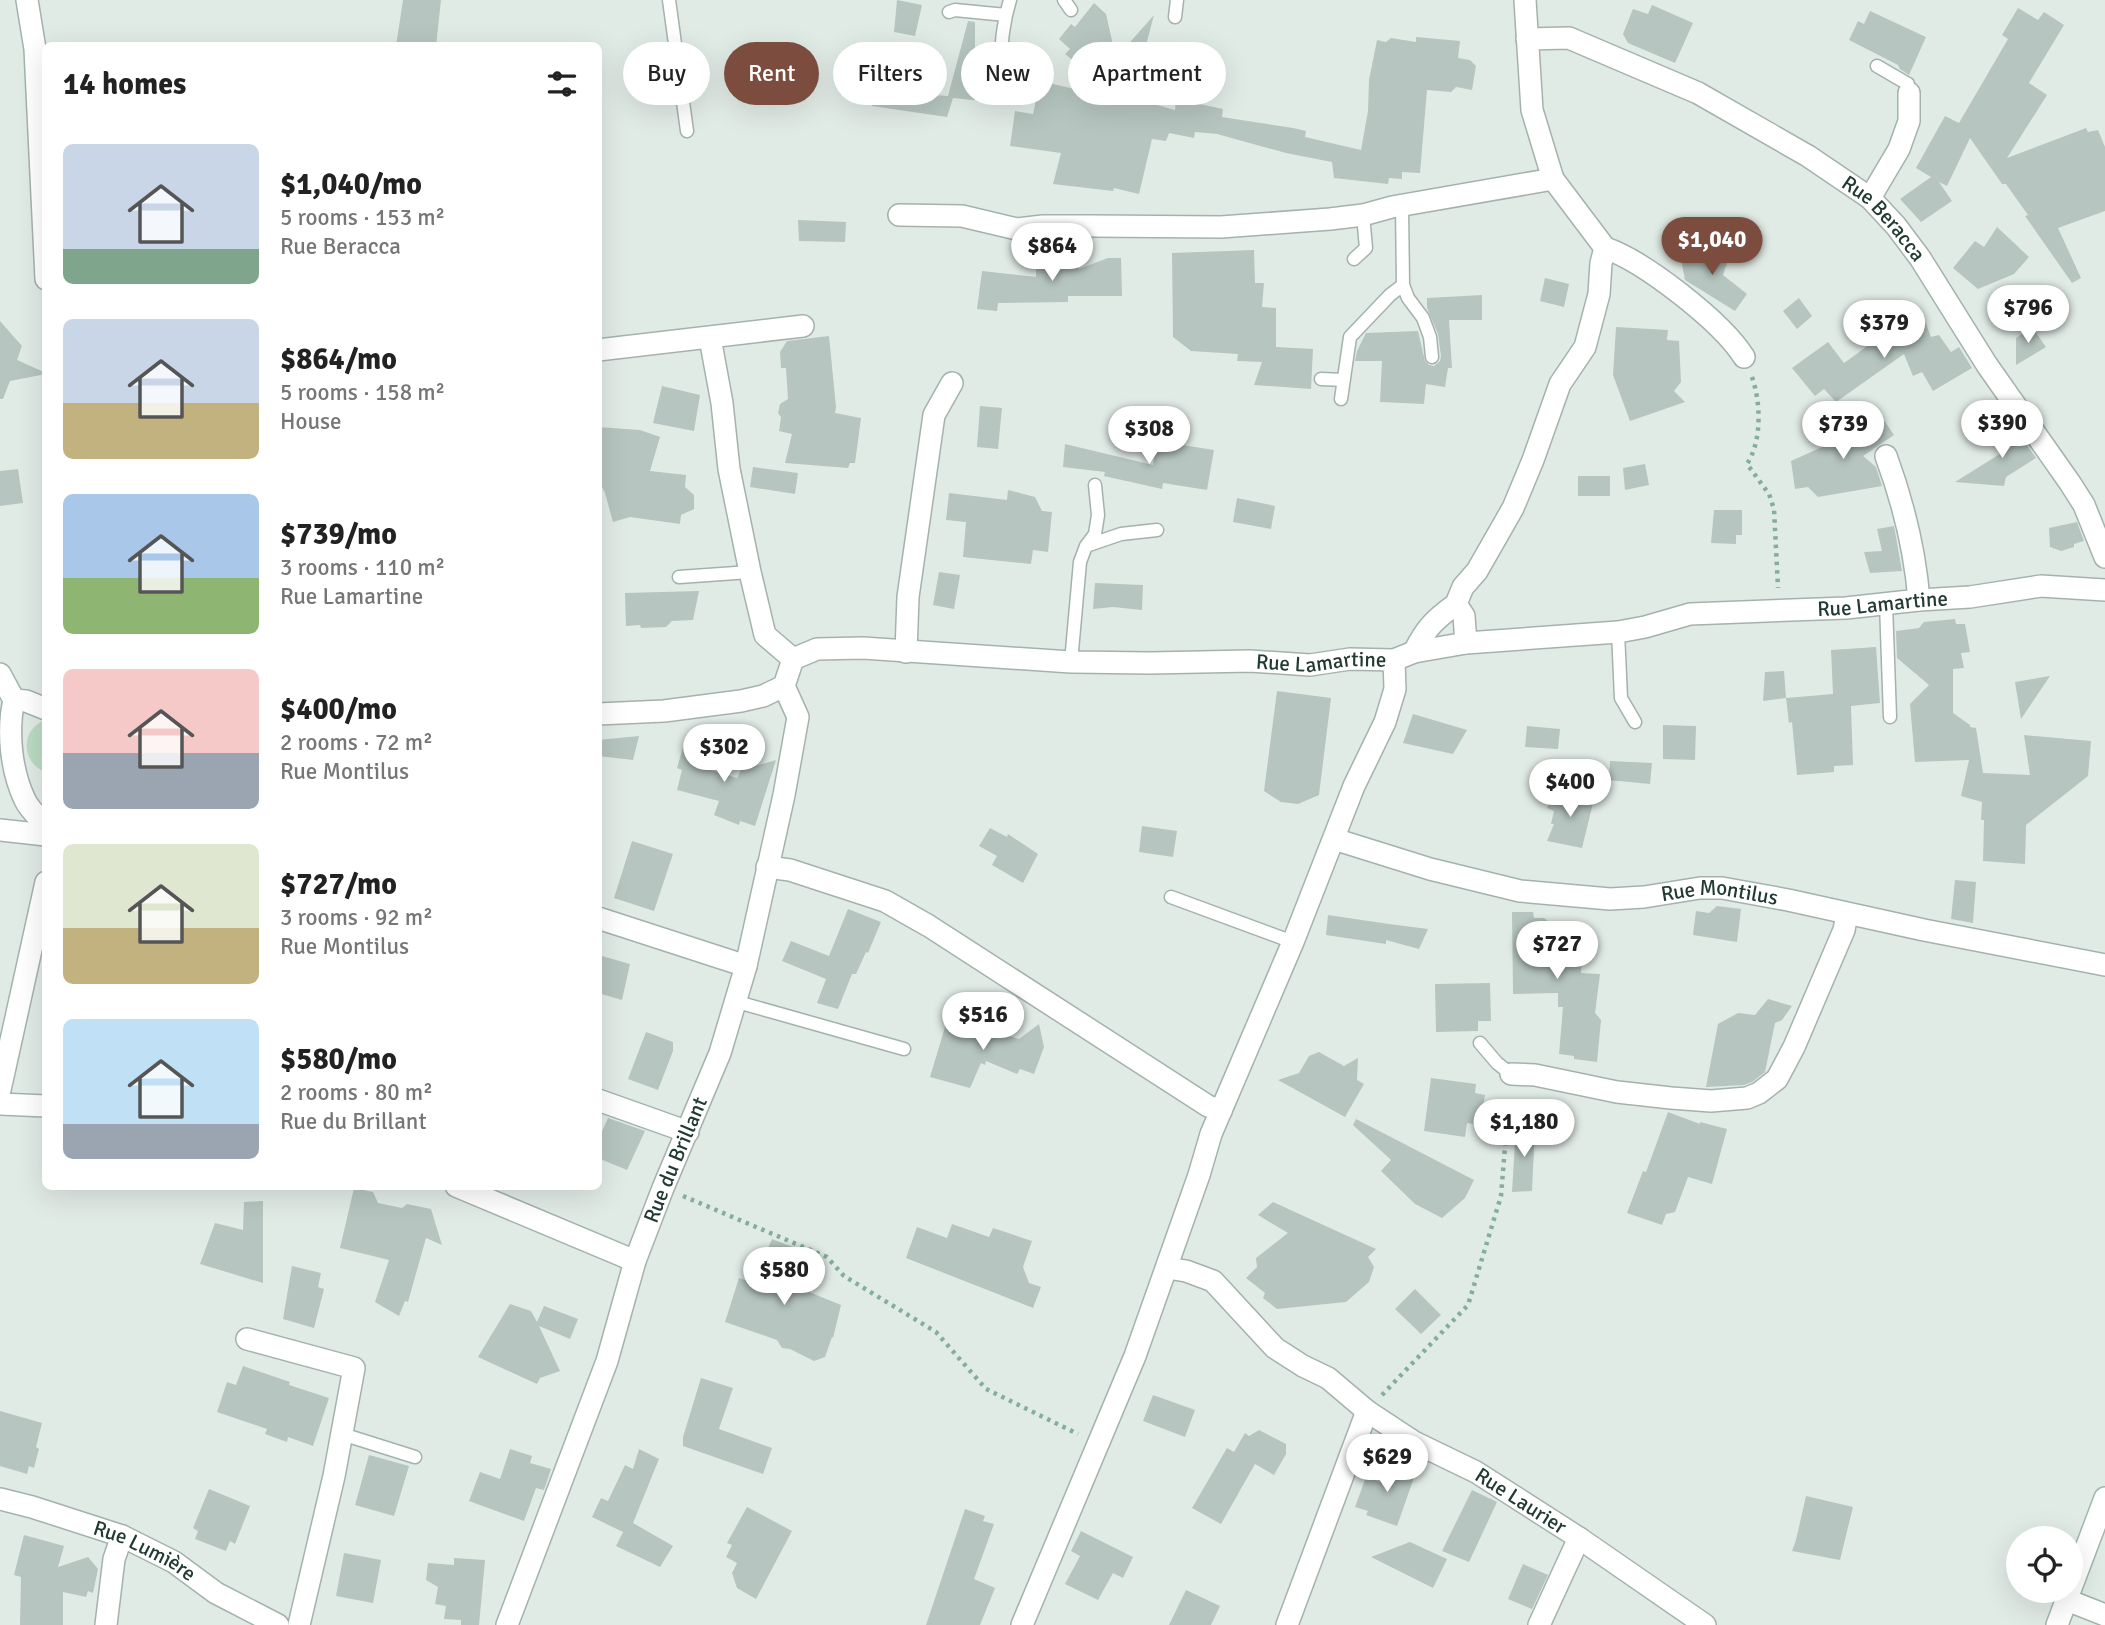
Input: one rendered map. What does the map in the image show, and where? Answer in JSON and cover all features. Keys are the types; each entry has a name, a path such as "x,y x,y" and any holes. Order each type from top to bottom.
{"street":[{"path":"27,0 35,49 42,195"},
{"path":"1525,0 1532,110 1553,179 1605,248 1619,252 1673,289 1730,337 1744,357"},
{"name":"Rue Beracca","path":"1527,39 1569,38 1698,93 1808,156 1870,198 1920,258 1987,365 2070,483 2084,505 2105,556"},
{"path":"1870,198 1899,149 1906,131 1909,121 1909,93"},
{"path":"899,215 962,216 1017,229 1043,226 1221,227 1363,215 1553,179"},
{"path":"1414,652 1425,632 1456,604 1463,587 1477,570 1513,508 1560,384 1585,347 1599,294 1605,248"},
{"path":"602,350 803,326"},
{"path":"602,714 664,711 763,696 784,686 793,659 765,635 729,469 722,403 710,338"},
{"path":"906,652 908,597 934,415 952,383"},
{"path":"1886,456 1896,484 1915,561 1919,600"},
{"name":"Rue Lamartine","path":"793,659 817,649 863,648 1071,662 1250,661 1310,665 1350,659 1394,660 1414,652 1466,643 1618,632 1690,614 1846,608 1970,597 2042,586 2105,590"},
{"path":"1456,604 1464,616 1466,643"},
{"path":"1022,1625 1135,1356 1211,1134 1293,942 1354,786 1388,711 1395,689 1394,660"},
{"path":"0,674 14,700 11,714 13,757 19,782 26,802 42,821"},
{"name":"Rue du Brillant","path":"506,1625 607,1361 635,1261 720,1053 746,966 799,717 784,686"},
{"path":"14,700 42,707"},
{"path":"0,830 42,835"},
{"name":"Rue Montilus","path":"1334,839 1430,869 1520,891 1610,899 1644,897 1700,888 1722,888 2105,965"},
{"path":"768,867 790,870 885,901 929,926 1208,1106 1221,1111"},
{"path":"0,1090 42,900"},
{"path":"1511,1074 1535,1075 1617,1091 1711,1101 1747,1098 1759,1093 1777,1079 1794,1047 1844,930 1847,914"},
{"path":"602,919 746,966"},
{"path":"602,1101 688,1132"},
{"path":"0,1104 42,1106"},
{"path":"466,1190 635,1261"},
{"name":"Rue Laurier","path":"1167,1268 1186,1271 1213,1281 1275,1348 1328,1378 1367,1411 1414,1442 1476,1472 1579,1538 1705,1625"},
{"path":"247,1339 354,1368 299,1625"},
{"path":"1287,1625 1367,1411"},
{"path":"2083,1557 2105,1498"},
{"name":"Rue Lumière","path":"0,1499 122,1536 174,1562 216,1593 278,1625"},
{"path":"106,1625 114,1559 122,1536"},
{"path":"1539,1625 1579,1538"},
{"path":"2057,1625 2066,1603"},
{"path":"2075,1603 2105,1615"}],"lane":[{"path":"669,0 687,131"},
{"path":"1001,42 1010,0"},
{"path":"1175,17 1177,0"},
{"path":"949,12 956,10 1006,15"},
{"path":"1877,66 1908,84 1909,93"},
{"path":"1402,206 1403,285 1408,298 1423,318 1430,337 1432,357"},
{"path":"1354,259 1366,248 1363,215"},
{"path":"1341,399 1350,337 1403,285"},
{"path":"1321,379 1344,380"},
{"path":"1071,662 1080,562 1086,546 1095,534 1097,524 1096,485"},
{"path":"1086,546 1121,534 1157,530"},
{"path":"679,577 750,572"},
{"path":"1886,604 1890,717"},
{"path":"1618,632 1621,698 1635,722"},
{"path":"1171,897 1293,942"},
{"path":"734,1001 904,1049"},
{"path":"1480,1043 1497,1063 1511,1074"},
{"path":"342,1434 415,1457"}],"path":[{"path":"1744,357 1754,383 1758,411 1757,439 1747,464 1769,494 1774,509 1777,580 1783,610"},
{"path":"1367,1411 1468,1305 1501,1196 1511,1074"},
{"path":"663,1188 827,1257 844,1276 936,1332 986,1389 1098,1444"}],"green space":[{"path":"42,722 42,770 31,761 27,746 31,731"}],"building":[{"path":"403,0 441,0 436,42 397,42"},
{"path":"897,0 922,5 915,36 894,32"},
{"path":"1094,3 1106,14 1112,42 1068,42 1068,47 1059,39 1071,24 1075,27"},
{"path":"1652,5 1693,23 1675,63 1628,43 1623,34 1633,9 1648,14"},
{"path":"2018,8 2038,20 2044,12 2064,25 2029,83 2047,95 2007,158 2086,128 2088,132 2098,130 2105,147 2105,211 2058,228 2081,278 2072,283 2025,216 2028,215 2006,184 2002,184 1970,138 1947,186 1939,182 1952,201 1921,222 1900,199 1931,177 1916,168 1945,116 1959,123 2008,39 2002,35"},
{"path":"1870,11 1926,37 1909,75 1898,65 1849,40 1858,21 1864,24"},
{"path":"1154,15 1147,42 1130,42"},
{"path":"968,21 975,22 975,42 962,42"},
{"path":"1416,37 1460,41 1458,58 1470,60 1476,66 1472,90 1456,87 1451,92 1427,90 1420,173 1402,172 1402,179 1389,178 1388,184 1334,178 1332,162 1286,153 1217,134 1195,132 1194,138 1169,133 1166,141 1152,139 1139,194 1114,188 1113,191 1053,184 1061,153 1010,146 1015,111 1033,114 1035,105 1054,105 1054,84 1068,88 1068,105 1157,105 1175,110 1175,105 1204,105 1223,109 1222,117 1306,131 1305,137 1361,150 1368,111 1369,80 1377,40 1386,42 1391,38 1416,42"},
{"path":"961,47 961,99 953,98 947,117 872,106 947,105"},
{"path":"798,220 846,222 845,242 799,241"},
{"path":"1997,227 2029,257 2014,274 1978,289 1953,268 1975,241 1984,247"},
{"path":"1695,245 1729,257 1723,275 1747,294 1735,311 1685,280 1681,259 1691,255"},
{"path":"1061,249 1079,269 1108,258 1121,258 1122,296 1068,296 1068,302 998,303 997,311 977,309 982,271 1036,277 1036,264 1045,264"},
{"path":"1254,250 1255,283 1264,283 1262,307 1276,308 1276,347 1313,349 1311,389 1254,385 1262,362 1237,361 1238,354 1191,351 1173,337 1172,253"},
{"path":"1545,278 1569,284 1564,307 1540,301"},
{"path":"1482,295 1482,320 1449,320 1452,368 1448,368 1445,387 1426,384 1424,404 1380,402 1382,361 1355,361 1366,333 1418,331 1425,361 1434,366 1441,356 1438,334 1427,308 1427,298"},
{"path":"1799,298 1812,316 1797,329 1783,311"},
{"path":"1920,308 1931,337 1939,335 1951,352 1959,347 1972,368 1933,391 1922,372 1913,376 1904,354 1836,402 1824,389 1815,396 1792,368 1828,342 1844,363"},
{"path":"0,321 22,346 17,360 42,371 42,375 10,381 3,399 0,399"},
{"path":"1616,327 1668,330 1667,340 1679,341 1681,382 1674,391 1685,402 1630,421 1613,375"},
{"path":"2032,327 2046,347 2016,365 2016,338"},
{"path":"829,336 835,413 861,418 855,463 850,463 848,468 785,463 792,434 779,431 780,404 788,399 786,368 781,368 780,352 787,341"},
{"path":"662,386 700,395 694,431 653,423"},
{"path":"980,406 1002,408 998,449 977,447"},
{"path":"1879,413 1894,435 1863,456 1876,467 1882,486 1818,497 1808,487 1795,489 1791,461 1853,433 1849,427"},
{"path":"2013,425 2036,458 2006,477 2004,486 1955,482 2003,452 1992,438"},
{"path":"602,427 640,430 660,437 650,471 686,475 685,487 694,495 694,509 681,515 680,524 630,517 613,522 602,487"},
{"path":"1157,441 1214,450 1207,490 1163,483 1162,489 1104,476 1105,472 1063,467 1065,444 1153,465"},
{"path":"1645,464 1649,485 1625,490 1623,468"},
{"path":"753,467 798,473 795,494 750,487"},
{"path":"18,469 23,503 0,506 0,471"},
{"path":"1578,476 1610,476 1610,496 1578,496"},
{"path":"1008,490 1035,497 1042,511 1052,512 1048,552 1033,550 1031,564 963,557 966,522 946,520 949,493 1007,500"},
{"path":"1237,498 1275,506 1271,529 1233,522"},
{"path":"1714,510 1742,510 1742,535 1736,535 1736,544 1711,543"},
{"path":"2077,522 2084,541 2061,551 2050,547 2049,528"},
{"path":"1894,526 1902,571 1870,573 1864,552 1882,551 1877,529"},
{"path":"939,572 960,575 954,609 933,605"},
{"path":"1095,583 1143,585 1142,610 1113,607 1093,609"},
{"path":"699,591 693,620 672,621 666,627 626,626 625,593"},
{"path":"1955,619 1956,624 1965,624 1970,652 1961,653 1964,668 1953,669 1953,713 1970,727 1976,728 1983,773 2030,775 2024,735 2091,741 2088,776 2026,825 2025,864 1983,861 1982,802 1961,796 1969,760 1915,762 1910,704 1929,685 1897,658 1896,631 1919,628 1924,622"},
{"path":"1876,647 1880,703 1851,706 1853,765 1834,766 1834,772 1797,775 1792,722 1789,723 1786,698 1833,694 1831,650"},
{"path":"1784,671 1786,698 1763,701 1765,672"},
{"path":"2050,676 2021,719 2015,682"},
{"path":"1277,691 1331,698 1319,795 1298,804 1281,802 1264,791"},
{"path":"1413,714 1467,730 1453,754 1403,743"},
{"path":"1663,725 1696,726 1695,760 1663,759"},
{"path":"1527,726 1560,729 1558,749 1525,747"},
{"path":"687,734 706,738 700,767 737,778 741,770 776,760 755,826 740,821 739,825 714,815 719,801 677,790 682,770 677,768"},
{"path":"639,736 633,760 602,756 602,740"},
{"path":"1610,761 1652,763 1650,784 1609,780"},
{"path":"1553,791 1594,799 1582,848 1547,841 1554,824 1551,824 1554,811 1547,808"},
{"path":"1142,826 1177,831 1173,857 1139,852"},
{"path":"990,828 1007,837 1008,834 1038,854 1023,883 992,865 997,856 979,846"},
{"path":"632,841 673,854 654,911 614,898"},
{"path":"1955,880 1976,882 1973,923 1951,919"},
{"path":"1717,906 1741,909 1737,942 1693,935 1696,911 1709,913"},
{"path":"848,909 881,922 868,953 866,952 856,974 852,974 838,1009 817,1003 826,979 782,961 791,941 829,956"},
{"path":"1512,912 1533,912 1534,918 1544,918 1582,950 1581,973 1600,974 1595,1013 1601,1020 1597,1062 1559,1054 1563,1007 1558,1007 1558,993 1513,994"},
{"path":"1328,915 1428,929 1419,949 1386,940 1386,944 1326,935"},
{"path":"602,956 630,964 622,1000 602,994"},
{"path":"1490,983 1491,1021 1478,1021 1478,1031 1436,1032 1435,984"},
{"path":"1768,999 1792,1006 1782,1020 1775,1023 1765,1072 1744,1085 1706,1087 1718,1024 1738,1013 1755,1015"},
{"path":"948,1017 1019,1039 1039,1024 1044,1047 1034,1074 1020,1069 1017,1074 986,1061 985,1065 981,1063 970,1088 930,1077"},
{"path":"646,1032 673,1042 673,1051 658,1090 628,1079"},
{"path":"1319,1052 1344,1066 1358,1058 1357,1080 1364,1084 1345,1117 1278,1080 1299,1073 1309,1056"},
{"path":"1431,1078 1476,1084 1475,1093 1485,1095 1480,1125 1467,1123 1465,1137 1424,1131"},
{"path":"1668,1112 1700,1124 1727,1129 1712,1184 1688,1177 1675,1212 1666,1214 1662,1225 1627,1213 1643,1171 1646,1172"},
{"path":"608,1118 645,1131 627,1170 602,1160 602,1131"},
{"path":"1356,1119 1474,1180 1465,1198 1442,1218 1415,1204 1381,1171 1391,1160 1353,1125"},
{"path":"1516,1126 1535,1127 1532,1191 1512,1192"},
{"path":"354,1190 373,1192 378,1203 402,1208 407,1204 431,1209 442,1245 426,1238 408,1302 405,1301 399,1316 375,1302 389,1260 340,1248"},
{"path":"263,1201 263,1283 200,1264 215,1223 243,1230 244,1202"},
{"path":"1273,1202 1376,1249 1368,1257 1374,1267 1369,1282 1346,1302 1277,1309 1263,1298 1265,1293 1246,1278 1257,1267 1256,1258 1288,1233 1258,1215"},
{"path":"952,1224 989,1237 993,1228 1032,1241 1023,1267 1029,1283 1041,1287 1033,1308 906,1258 917,1227 947,1238"},
{"path":"772,1239 801,1250 787,1283 841,1305 825,1357 814,1361 782,1348 777,1340 725,1322 739,1278 754,1283"},
{"path":"292,1266 321,1273 318,1287 324,1289 314,1328 283,1319"},
{"path":"1415,1289 1441,1315 1421,1334 1395,1309"},
{"path":"510,1304 531,1311 537,1322 544,1306 578,1319 570,1339 539,1326 560,1371 540,1378 537,1384 478,1357"},
{"path":"243,1366 329,1398 313,1446 288,1437 287,1442 265,1434 267,1429 217,1412 227,1382 236,1385"},
{"path":"701,1378 733,1388 719,1429 772,1448 763,1474 683,1446 683,1437"},
{"path":"1153,1395 1195,1410 1185,1437 1143,1421"},
{"path":"0,1411 42,1423 34,1468 29,1466 27,1474 0,1466"},
{"path":"1259,1430 1286,1444 1286,1454 1274,1475 1255,1464 1221,1524 1192,1508 1227,1448 1234,1452 1245,1433 1249,1436"},
{"path":"510,1449 532,1456 530,1463 551,1469 544,1490 536,1488 524,1521 469,1501 480,1472 500,1479"},
{"path":"639,1449 659,1459 633,1523 673,1546 660,1567 616,1546 623,1532 592,1517 601,1498 608,1501 625,1465 633,1469"},
{"path":"369,1455 409,1466 394,1516 355,1505"},
{"path":"1394,1461 1417,1469 1397,1526 1366,1515 1368,1511 1355,1507 1366,1477 1380,1482 1386,1466 1392,1468"},
{"path":"209,1489 250,1506 235,1544 230,1541 226,1551 195,1539 198,1531 193,1528"},
{"path":"1472,1490 1497,1502 1469,1562 1442,1551"},
{"path":"1806,1496 1853,1507 1840,1560 1792,1551"},
{"path":"747,1507 792,1531 756,1599 737,1588 732,1573 737,1563 726,1557 732,1545 727,1543"},
{"path":"965,1509 985,1516 983,1521 994,1524 974,1579 995,1588 980,1625 926,1625"},
{"path":"1081,1531 1133,1557 1123,1578 1113,1573 1098,1600 1065,1584 1080,1556 1071,1551"},
{"path":"24,1535 64,1546 58,1567 88,1557 98,1569 93,1593 88,1591 86,1597 63,1592 63,1625 20,1625 21,1577 14,1575"},
{"path":"1410,1542 1447,1559 1433,1588 1371,1557"},
{"path":"344,1553 381,1560 373,1603 336,1596"},
{"path":"454,1558 485,1560 479,1625 461,1625 461,1620 444,1619 446,1606 435,1604 438,1587 426,1580 428,1563 454,1565"},
{"path":"1523,1564 1548,1575 1532,1609 1508,1599"},
{"path":"1186,1590 1220,1606 1211,1625 1169,1625"}]}
